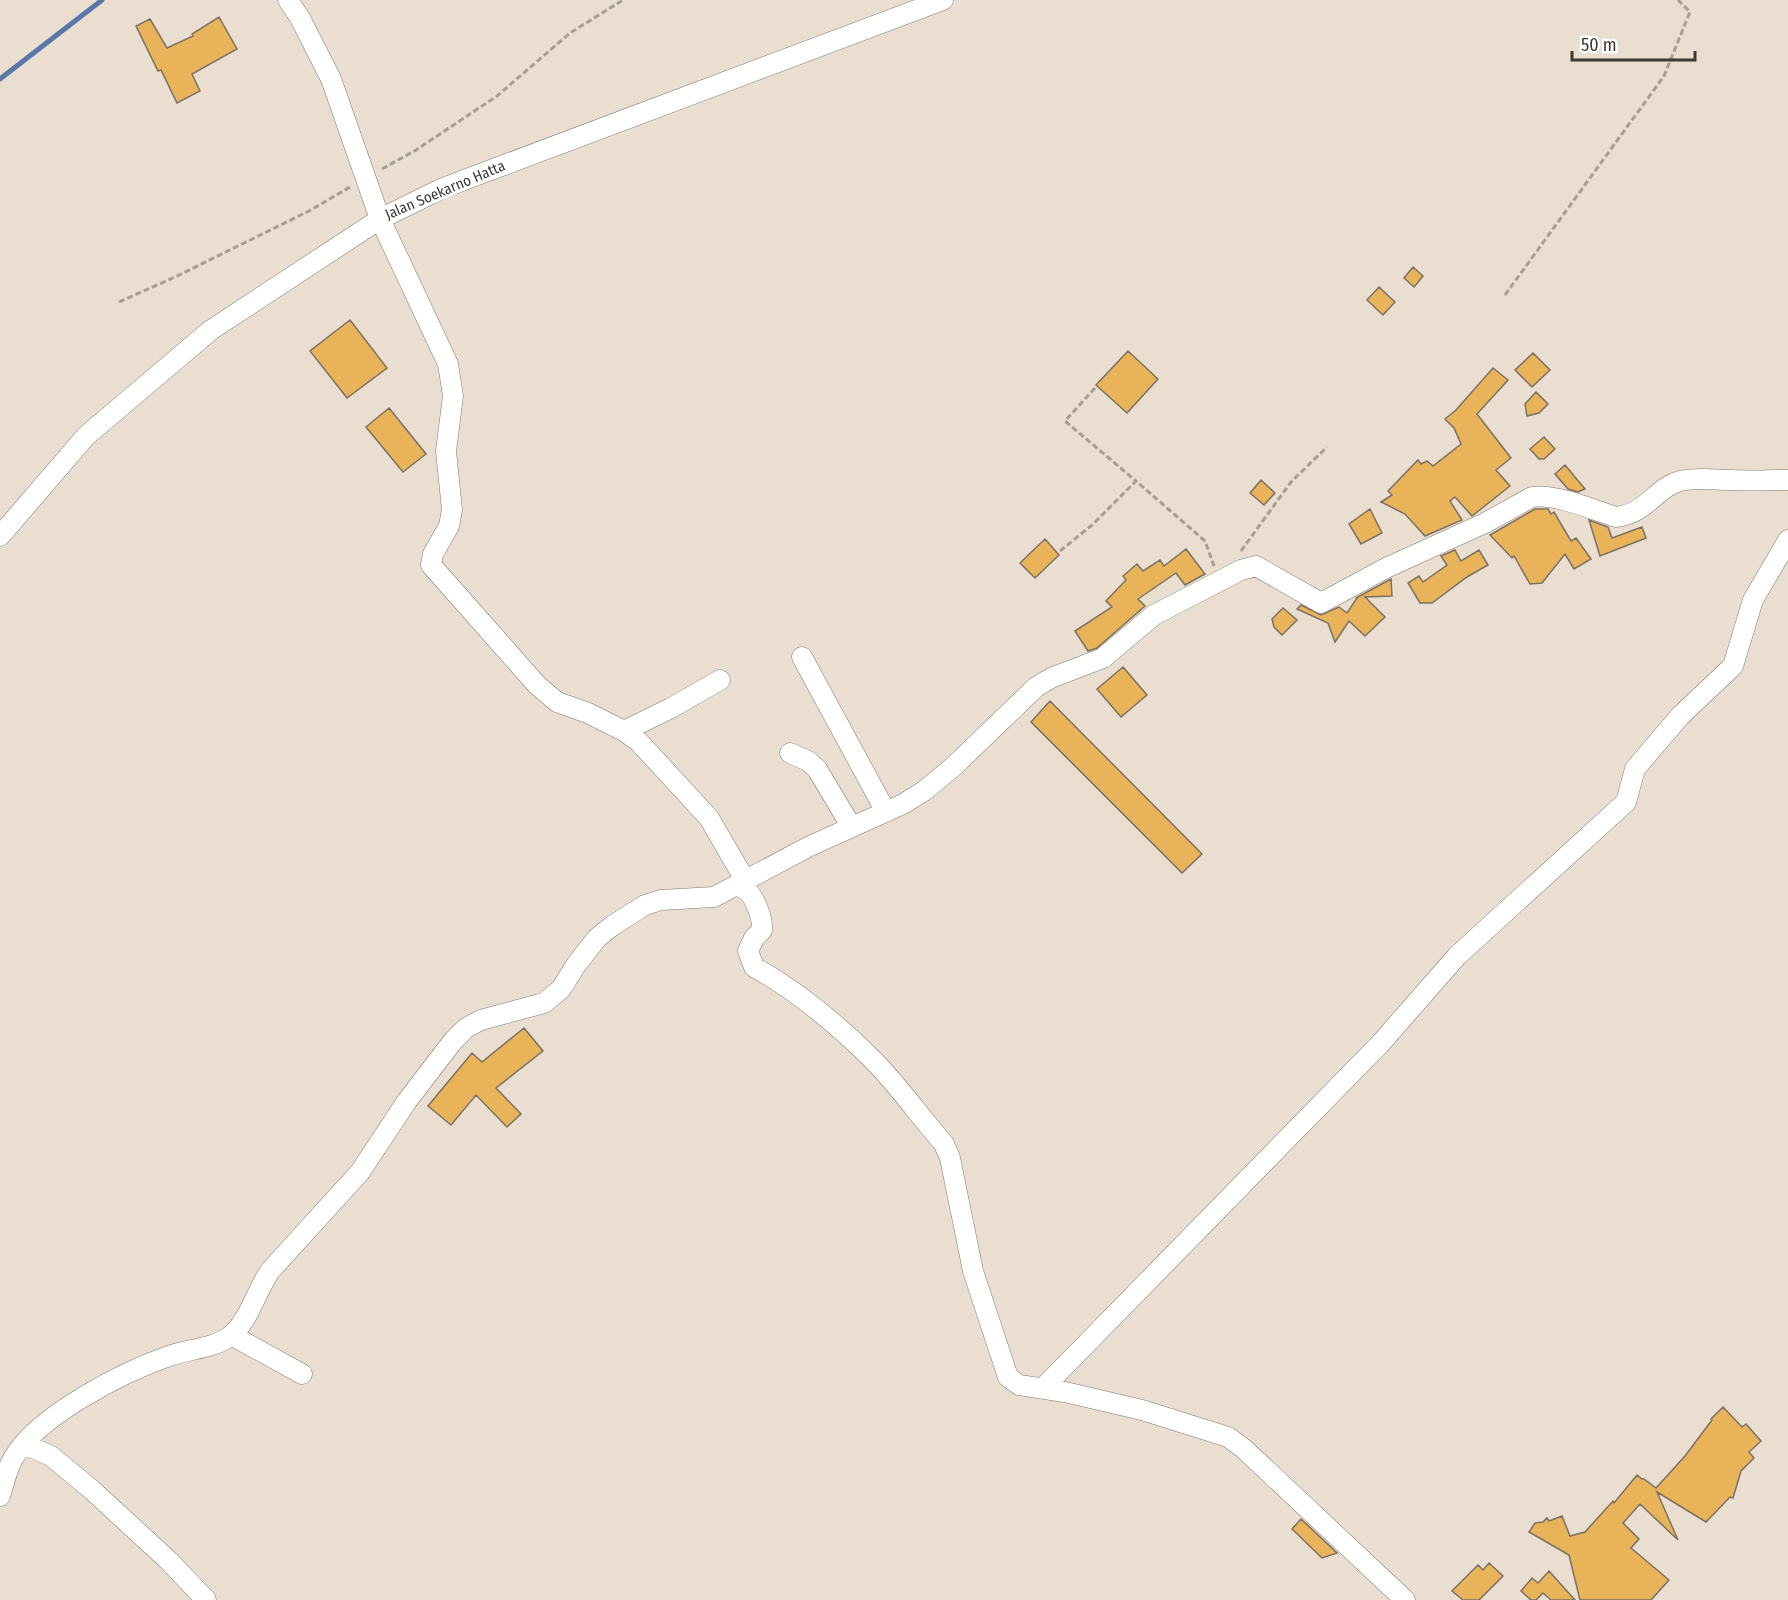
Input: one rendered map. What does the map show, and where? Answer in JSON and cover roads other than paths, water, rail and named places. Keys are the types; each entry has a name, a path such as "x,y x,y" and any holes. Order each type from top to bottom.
{"street":[{"path":"288,0 300,18 331,80 380,219 448,364 453,396 446,451 452,510 449,526 434,554 431,565 537,685 557,702 588,713 624,731 639,742 709,818 740,883 750,894 762,921 762,930 754,938 748,951 753,967 768,975 832,1022 874,1061 944,1144 950,1158 973,1271 1008,1377 1019,1385 1049,1389 1142,1410 1228,1437 1243,1448 1405,1600"},
{"name":"Jalan Soekarno Hatta","path":"0,536 86,436 211,330 380,219 443,188 943,0"},
{"path":"0,1496 13,1459 24,1444 51,1419 117,1377 184,1350 220,1342 231,1335 246,1316 261,1284 270,1271 360,1172 407,1101 453,1041 466,1028 481,1020 544,1003 561,989 597,938 645,905 662,900 714,897 851,826 903,804 953,768 1036,687 1051,678 1103,658 1154,615 1241,570 1256,566 1321,603 1386,568 1485,523 1532,497 1557,499 1616,517 1626,516 1642,508 1669,486 1679,482 1702,478 1788,480"},
{"path":"1049,1389 1047,1384 1380,1044 1457,956 1626,802 1635,770 1680,716 1733,666 1753,600 1788,540"},
{"path":"802,657 886,812"},
{"path":"624,731 720,680"},
{"path":"789,753 808,761 817,769 851,826"},
{"path":"231,1335 302,1374"},
{"path":"24,1444 51,1456 92,1490 170,1561 206,1600"}],"waterway":[{"path":"0,79 102,0"}]}
